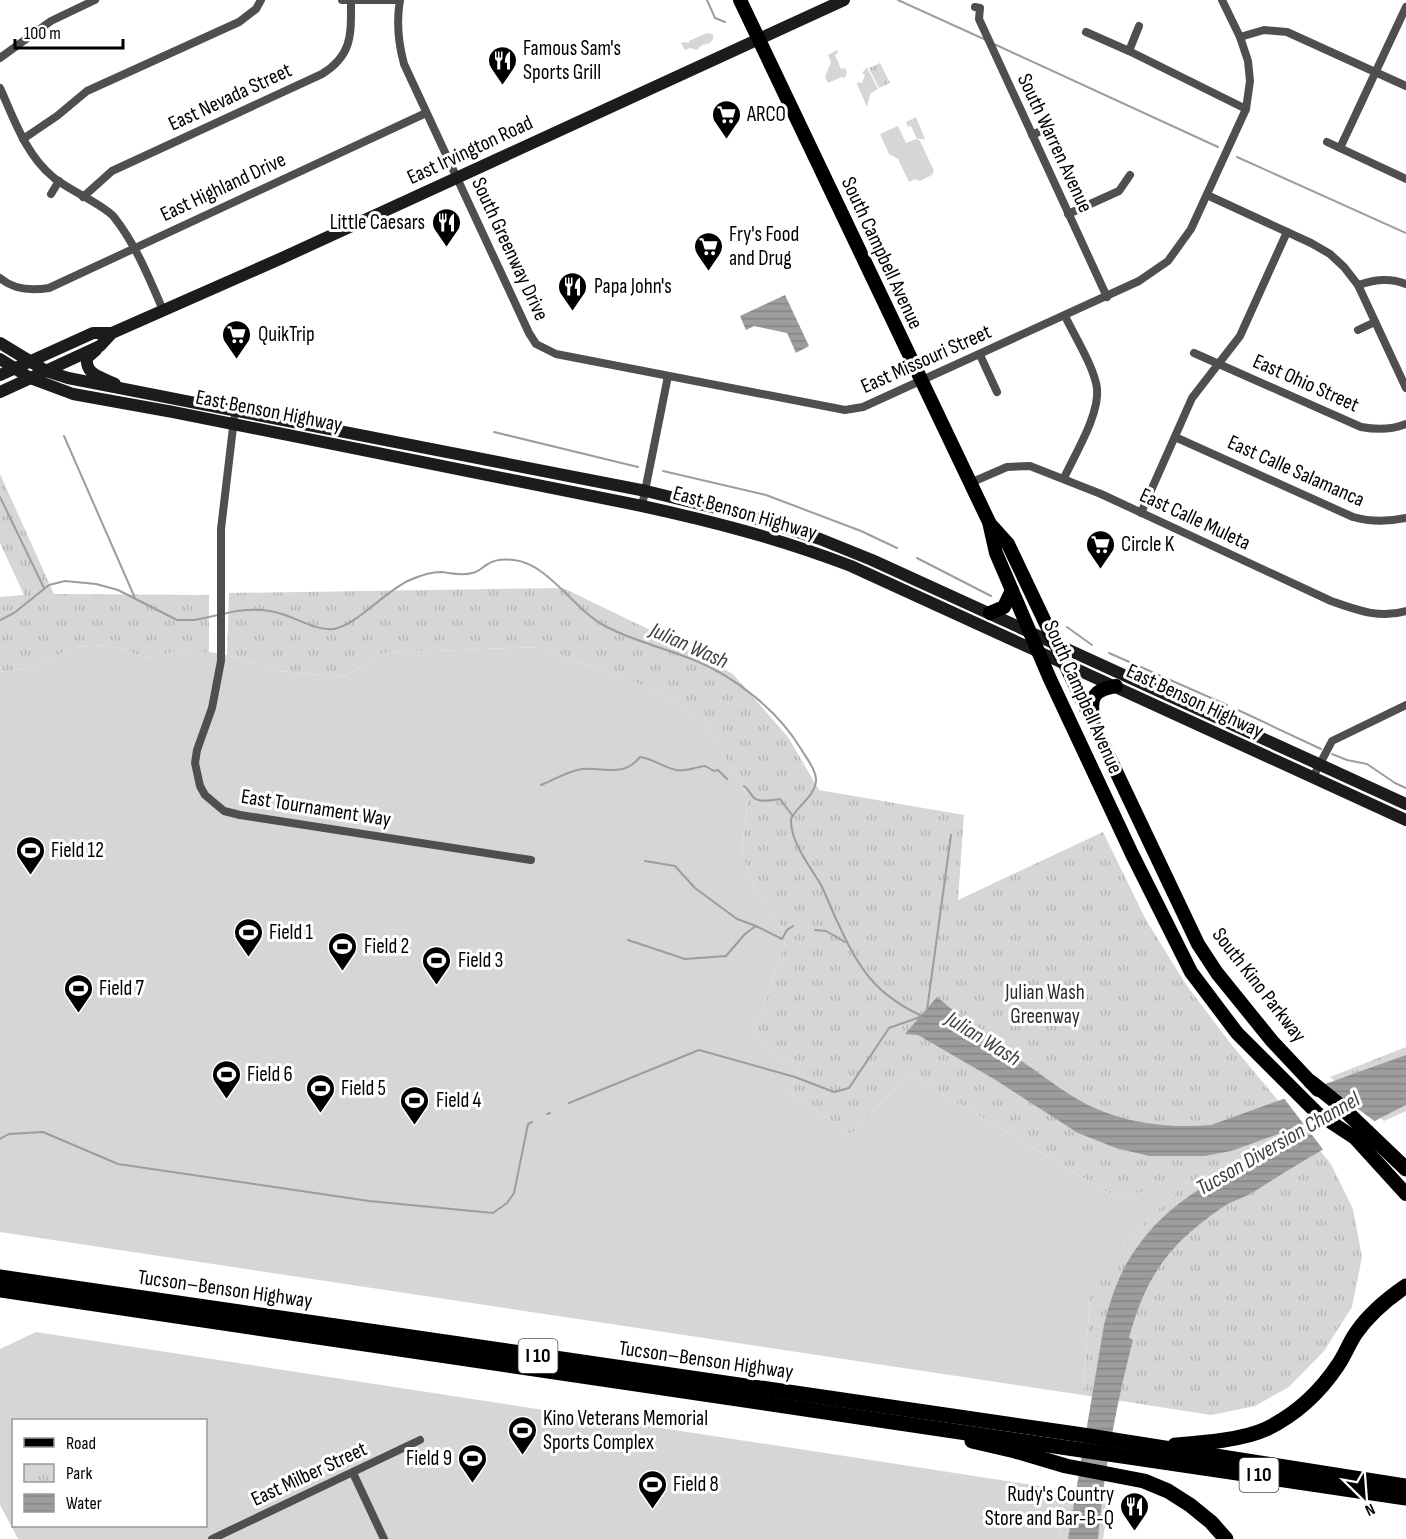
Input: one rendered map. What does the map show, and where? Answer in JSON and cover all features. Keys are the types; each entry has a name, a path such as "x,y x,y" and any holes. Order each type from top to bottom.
{"highway":[{"path":"1311,1082 1336,1102 1360,1136 1406,1169"},
{"name":"Tucson–Benson Highway","path":"0,1277 1076,1441 1406,1498"},
{"path":"1151,1447 1220,1441 1265,1430 1314,1395 1338,1365 1356,1333 1387,1299 1406,1286"},
{"name":"Tucson–Benson Highway","path":"0,1290 881,1420 1076,1441"},
{"path":"881,1420 1015,1451 1066,1466 1144,1481 1174,1495 1200,1513 1226,1539"},
{"name":"Tucson–Benson Highway","path":"1116,1448 1151,1447 1406,1486"}],"main road":[{"name":"South Campbell Avenue","path":"740,0 989,522 996,553 1030,632 1132,854"},
{"name":"East Irvington Road","path":"0,392 100,346 112,333 844,0"},
{"name":"East Irvington Road","path":"0,375 93,333 112,333"},
{"name":"East Benson Highway","path":"0,343 46,371 68,378 646,491 738,513 810,536 872,560 990,613 1406,804"},
{"path":"100,346 87,358 88,369 92,374 124,389"},
{"name":"East Benson Highway","path":"0,359 30,378 73,394 714,521 812,552 851,566 1406,819"},
{"path":"405,458 408,444"},
{"name":"South Campbell Avenue","path":"989,522 1008,544 1149,845"},
{"path":"990,613 1004,606 1012,590"},
{"path":"1094,726 1091,703 1094,696 1104,688 1116,687"},
{"name":"South Kino Parkway","path":"1149,845 1197,944 1217,973 1272,1041 1311,1082"},
{"name":"South Kino Parkway","path":"1132,854 1191,972 1237,1032 1317,1113 1360,1136 1406,1186"},
{"name":"South Kino Parkway","path":"1360,1136 1406,1194"}],"street":[{"path":"0,58 51,21 95,0"},
{"path":"23,139 87,92 239,22 256,9 261,0"},
{"path":"342,0 400,0"},
{"name":"South Greenway Drive","path":"400,0 397,21 398,43 410,79 536,344"},
{"name":"South Warren Avenue","path":"987,0 977,7 979,19 1107,297"},
{"name":"East Missouri Street","path":"536,344 556,354 846,410 863,407 1149,276 1168,261 1191,229 1246,109 1250,81 1248,61 1240,37 1222,0"},
{"name":"East Nevada Street","path":"83,197 112,171 333,67 348,47 351,32 351,1"},
{"path":"1340,148 1406,7"},
{"path":"1129,51 1139,26"},
{"path":"1240,37 1264,30 1287,32 1406,86"},
{"path":"1086,32 1246,109"},
{"path":"0,88 23,139 33,155 53,177 113,215 135,248 164,310"},
{"name":"East Highland Drive","path":"0,278 21,289 49,288 426,113"},
{"path":"1032,135 1045,129"},
{"path":"1327,142 1406,179"},
{"path":"1068,214 1119,191 1130,175"},
{"path":"51,194 59,181"},
{"path":"1207,195 1330,254 1344,267 1358,285 1406,387"},
{"path":"1141,513 1192,398 1240,336 1287,232"},
{"path":"1358,285 1387,279 1406,284"},
{"path":"1064,478 1094,412 1097,395 1093,375 1065,316"},
{"path":"1358,330 1375,322"},
{"name":"East Ohio Street","path":"1194,353 1361,427 1388,429 1406,424"},
{"path":"980,355 997,392"},
{"path":"642,506 668,376"},
{"name":"East Tournament Way","path":"236,410 221,530 219,676 212,708 197,750 195,763 200,786 214,804 224,811 240,815 531,860"},
{"name":"East Calle Salamanca","path":"1175,437 1353,517 1369,522 1406,518"},
{"name":"East Calle Muleta","path":"970,483 1007,467 1030,466 1064,478 1331,601 1366,614 1381,615 1406,611"},
{"path":"1313,777 1332,741 1406,705"},
{"name":"East Milber Street","path":"212,1539 420,1440"},
{"path":"353,1473 384,1539"}],"green space":[{"path":"707,33 713,34 713,39 697,50 690,48 685,50 681,43 689,43"},
{"path":"837,50 838,53 835,55 841,69 845,68 847,72 845,78 842,77 828,83 825,77 831,62 828,55"},
{"path":"880,63 890,83 879,88 869,68"},
{"path":"867,67 878,89 870,94 867,107 857,84 862,83 865,75 862,73"},
{"path":"916,117 925,139 917,139 911,126 908,127 906,122"},
{"path":"898,126 906,143 916,139 920,141 934,171 932,175 920,181 915,179 909,182 898,159 889,154 880,134"},
{"path":"0,474 54,594 209,595 209,653 191,649 147,658 111,645 73,647 35,668 0,672 0,597 24,595 0,543"},
{"name":"Julian Wash Greenway","path":"563,588 733,674 788,737 819,790 964,815 958,900 1103,832 1146,920 1187,986 1231,1044 1331,1164 1353,1209 1362,1257 1352,1307 1324,1351 1289,1387 1255,1406 1211,1415 1083,1395 1090,1299 1103,1269 1124,1242 1189,1180 1117,1198 909,1074 851,1134 788,1092 799,1073 755,1034 787,936 753,885 742,853 748,797 707,725 663,693 539,647 383,653 344,677 280,671 227,655 229,593"},
{"path":"111,645 147,658 191,649 227,655 280,671 344,677 383,653 539,647 663,693 707,725 748,797 742,853 753,885 787,936 755,1034 799,1073 788,1092 851,1134 909,1074 1117,1198 1190,1179 1124,1242 1090,1299 1083,1395 0,1232 0,672 35,668 73,647"},
{"path":"1406,1047 1406,1111 1384,1121 1330,1077"},
{"name":"Kino Veterans Memorial Sports Complex","path":"36,1332 1066,1490 1058,1539 18,1539 0,1505 0,1349"},
{"path":"1066,1490 1110,1497 1103,1539 1058,1539"}],"water":[{"path":"785,295 809,346 796,353 787,333 754,326 746,330 740,316"},
{"name":"Tucson Diversion Channel","path":"937,997 998,1045 1079,1100 1120,1117 1159,1125 1211,1125 1406,1055 1406,1105 1329,1146 1252,1193 1226,1205 1190,1232 1163,1261 1144,1295 1129,1338 1133,1340 1111,1438 1098,1539 1068,1539 1104,1325 1121,1274 1149,1232 1173,1208 1201,1188 1325,1117 1231,1151 1205,1156 1149,1156 1116,1148 1078,1133 994,1079 918,1035 905,1034"}],"pier":[{"path":"1323,1083 1377,1123 1325,1152 1283,1097"}],"waterway":[{"path":"707,0 715,18 725,22"},
{"path":"898,0 986,40"},
{"path":"994,44 1218,147"},
{"path":"1237,157 1406,233"},
{"path":"494,432 638,467"},
{"path":"64,436 135,598"},
{"path":"663,471 766,495 861,531 897,548"},
{"path":"0,497 44,588"},
{"path":"917,558 991,596"},
{"name":"Julian Wash","path":"223,614 260,610 282,614 314,626 334,629 352,621 391,591 417,577 437,572 468,574 477,572 494,561 514,560 527,563 539,570 583,610 605,626 710,667 740,686 768,709 792,735 811,765 816,778 815,787 791,819 797,845 821,885 845,939 861,967 892,999 922,1016"},
{"name":"Julian Wash","path":"0,620 14,613 49,585 65,581 96,584 118,590 177,620 195,620 218,615"},
{"path":"1067,627 1092,645"},
{"path":"1109,653 1227,705"},
{"path":"1238,710 1321,749"},
{"path":"1332,754 1367,764 1406,788"},
{"path":"541,785 577,770 620,769 634,763 640,757 676,770 705,766 714,771 718,770 727,779"},
{"path":"744,786 757,800 780,799 792,815"},
{"path":"927,1010 951,835"},
{"path":"645,861 675,866 695,888 737,919 756,926"},
{"path":"628,940 685,959 726,956 745,934 756,926 782,939 787,930 793,926"},
{"path":"815,930 826,931 845,942"},
{"path":"569,1103 699,1050 795,1077 834,1092 849,1088 889,1028 920,1017"},
{"path":"0,1139 9,1134 43,1132 118,1164 369,1201 493,1213 507,1203 514,1193 528,1124 532,1122"}],"place":[{"name":"Famous Sam's Sports Grill","path":"502,86"},
{"name":"ARCO","path":"726,140"},
{"name":"Little Caesars","path":"446,248"},
{"name":"Fry's Food and Drug","path":"708,272"},
{"name":"Papa John's","path":"573,312"},
{"name":"QuikTrip","path":"237,360"},
{"name":"Circle K","path":"1100,570"},
{"name":"Field 12","path":"30,876"},
{"name":"Field 1","path":"248,958"},
{"name":"Field 2","path":"343,972"},
{"name":"Field 3","path":"437,986"},
{"name":"Field 7","path":"78,1014"},
{"name":"Field 6","path":"226,1100"},
{"name":"Field 5","path":"320,1114"},
{"name":"Field 4","path":"415,1126"},
{"name":"Kino Veterans Memorial Sports Complex","path":"522,1456"},
{"name":"Field 9","path":"473,1484"},
{"name":"Field 8","path":"652,1510"},
{"name":"Rudy's Country Store and Bar-B-Q","path":"1135,1532"}]}
